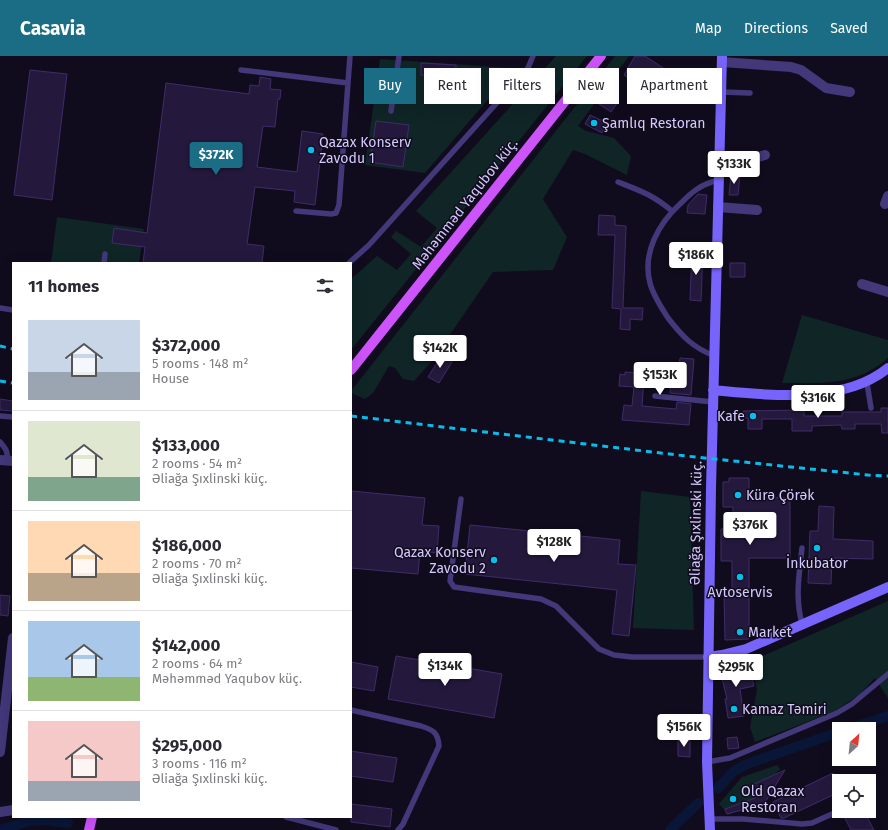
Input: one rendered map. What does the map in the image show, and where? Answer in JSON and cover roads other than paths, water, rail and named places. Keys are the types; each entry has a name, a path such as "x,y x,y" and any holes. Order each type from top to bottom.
{"main road":[{"name":"Məhəmməd Yaqubov küç.","path":"352,369 601,56"},
{"name":"Əliağa Şıxlinski küç.","path":"710,830 707,720 713,390 721,104"},
{"path":"713,390 770,395 816,393 850,388 867,383 888,368"},
{"path":"708,657 746,649 888,587"},
{"path":"90,830 92,818"}],"street":[{"path":"722,59 791,67 800,70 826,88 850,92"},
{"path":"719,167 765,155"},
{"path":"718,207 757,210"},
{"path":"862,284 888,292"},
{"path":"0,752 12,648"},
{"path":"0,658 11,659"},
{"path":"0,812 12,810"}],"lane":[{"path":"296,211 331,214 336,213 339,205 350,56"},
{"path":"391,110 399,56"},
{"path":"350,262 369,245 518,80 528,68 533,56"},
{"path":"241,70 348,84"},
{"path":"722,92 750,93"},
{"path":"715,356 698,348 680,334 664,311 650,283 649,258 658,230 672,211 694,190 706,183 718,180"},
{"path":"618,182 647,193 659,200 672,211"},
{"path":"104,262 105,254"},
{"path":"0,308 12,310"},
{"path":"867,383 871,408"},
{"path":"816,393 817,412"},
{"path":"655,396 713,402"},
{"path":"0,416 12,417"},
{"path":"0,442 6,448 8,453 7,461"},
{"path":"462,499 450,581 454,587 541,599 556,606 599,649 614,655 632,657 708,657"},
{"path":"802,548 798,605 802,624"},
{"path":"707,762 730,758 837,712 857,700 888,674"},
{"path":"352,710 421,726 432,730 439,736 439,746 403,824 398,830"},
{"path":"676,718 707,720"},
{"path":"709,819 743,819 802,824 812,823 832,814"},
{"path":"290,818 336,830"}],"waterway":[{"path":"870,722 888,716"},
{"path":"718,788 734,771 747,764 832,734"},
{"path":"670,830 698,803"},
{"path":"0,830 29,821 46,820 68,823"}],"railway":[{"path":"0,346 12,349"},
{"path":"0,381 12,383"},
{"path":"352,416 686,456 888,476"}],"place":[{"name":"Şamlıq Restoran","path":"594,123"},
{"name":"Qazax Konserv Zavodu 1","path":"311,150"},
{"name":"Kafe","path":"753,416"},
{"name":"Kürə Çörək","path":"738,495"},
{"name":"İnkubator","path":"817,548"},
{"name":"Qazax Konserv Zavodu 2","path":"494,560"},
{"name":"Avtoservis","path":"740,577"},
{"name":"Market","path":"740,632"},
{"name":"Kamaz Təmiri","path":"734,709"},
{"name":"Old Qazax Restoran","path":"733,799"}]}
